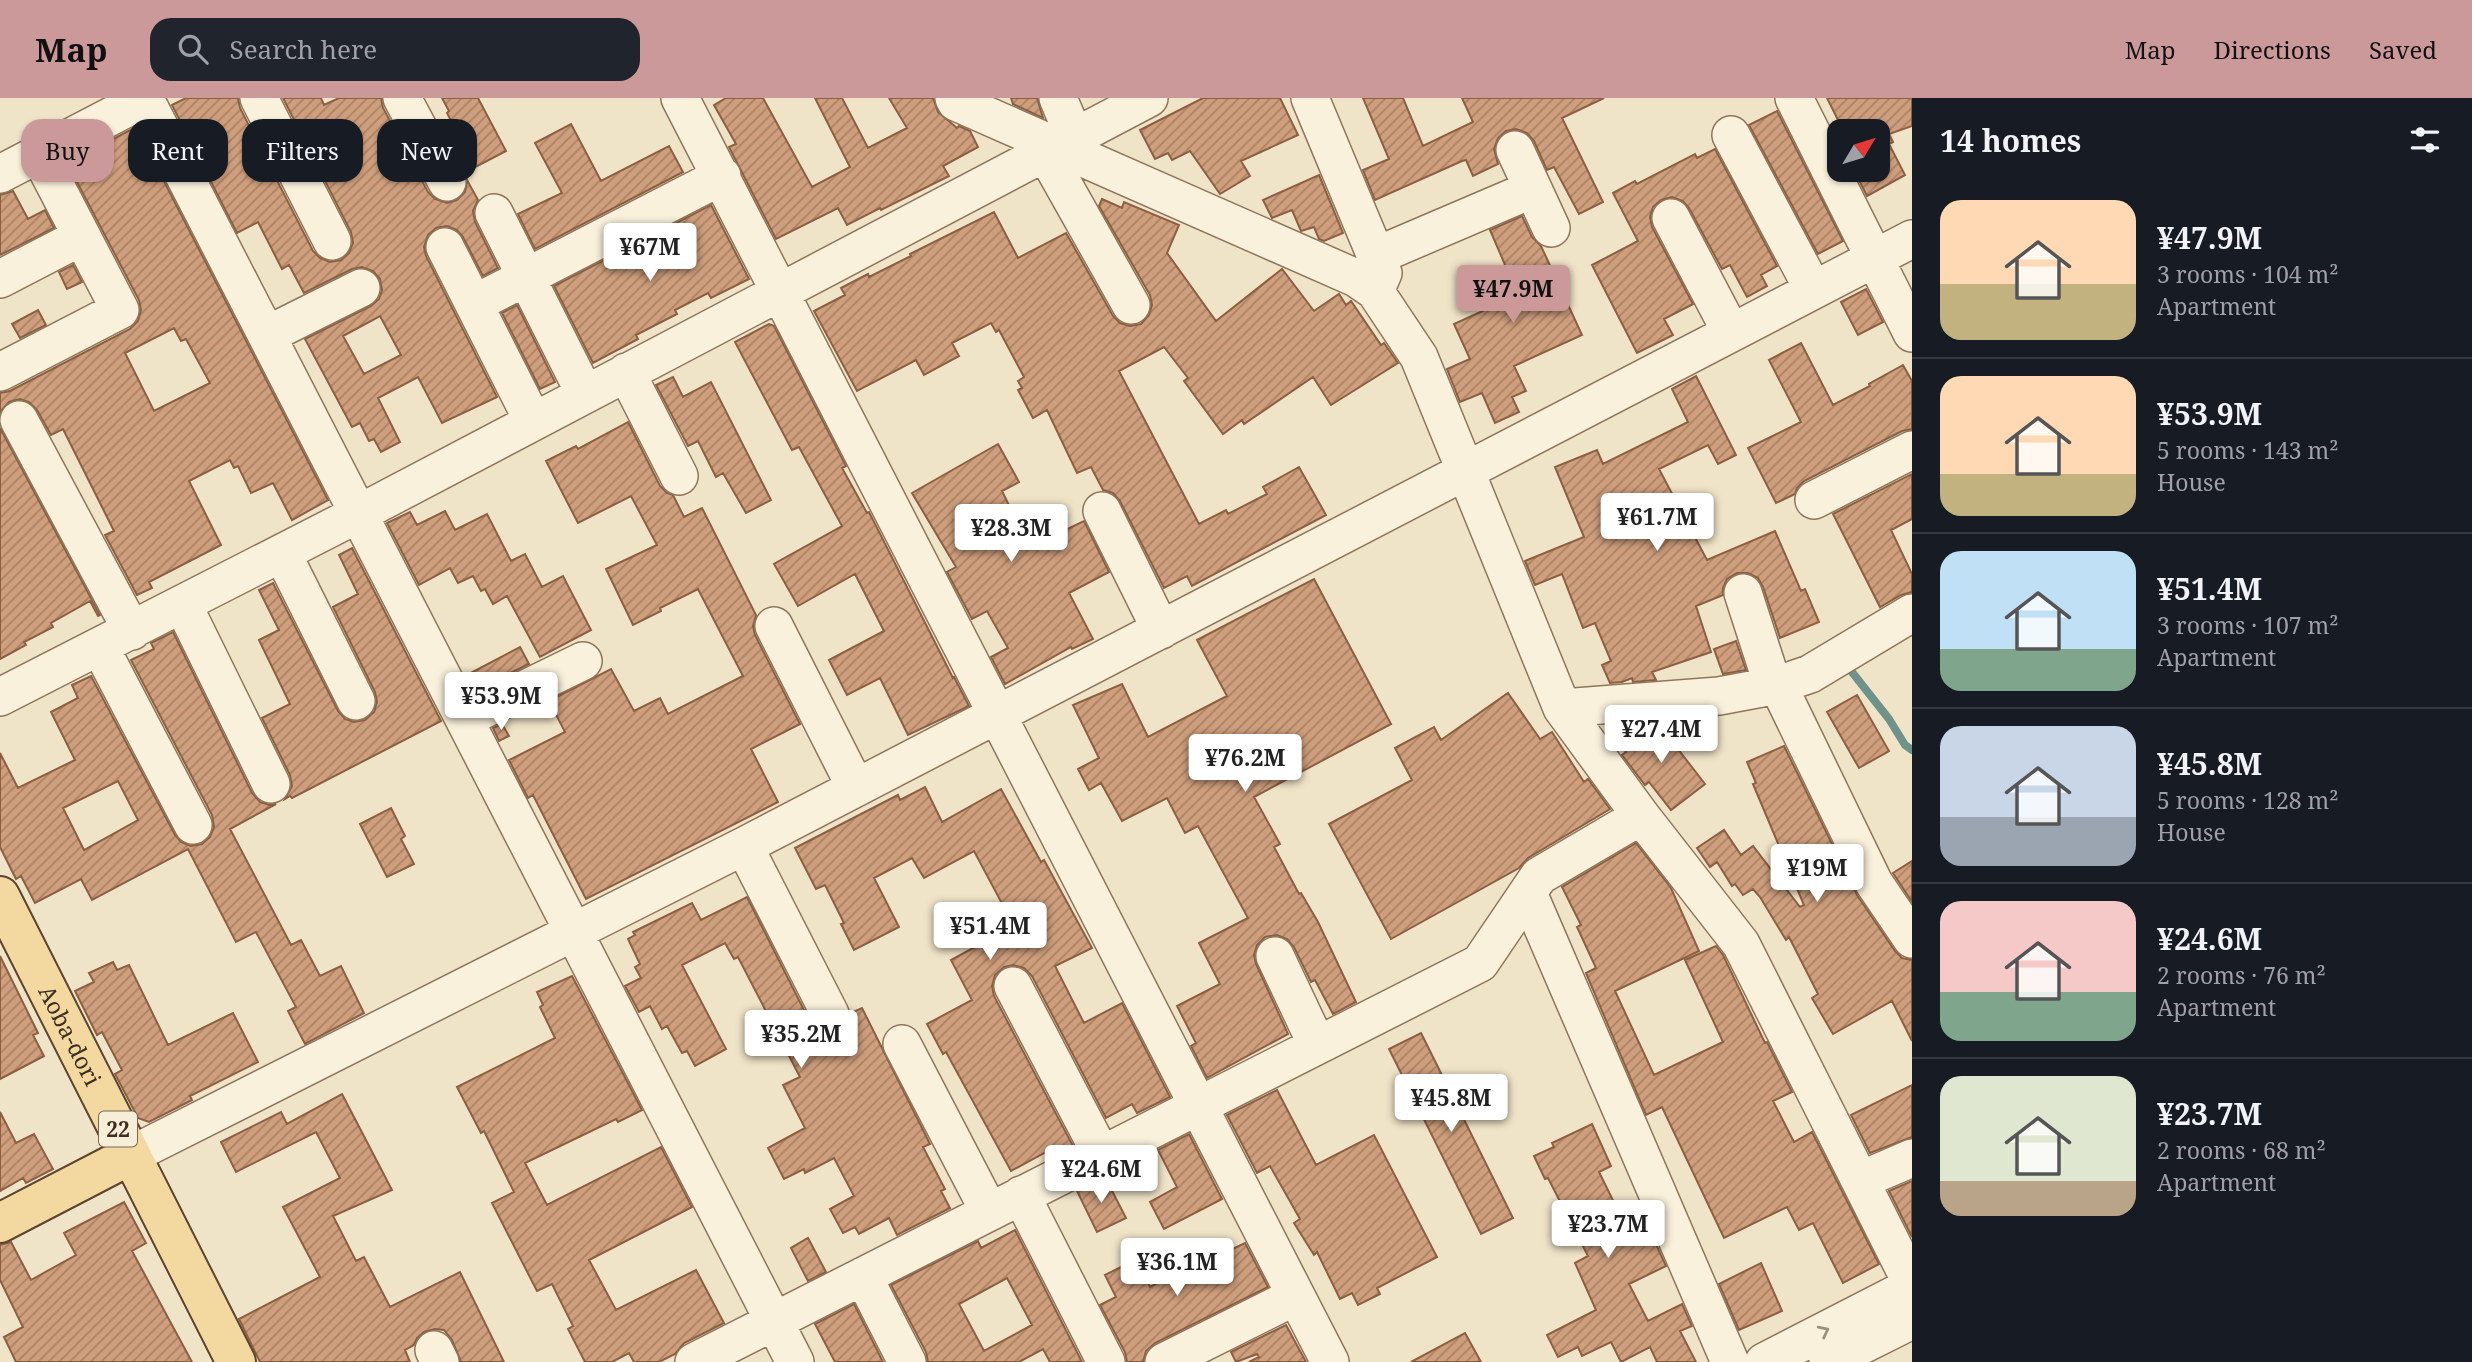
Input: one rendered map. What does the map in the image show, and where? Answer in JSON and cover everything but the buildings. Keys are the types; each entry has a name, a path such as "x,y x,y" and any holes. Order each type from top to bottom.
{"main road":[{"name":"Aoba-dori","path":"0,896 11,943 131,1155 236,1362"},
{"path":"0,1223 131,1155"}],"street":[{"path":"107,119 146,98 795,1362"},
{"path":"259,98 332,241"},
{"path":"402,98 413,119"},
{"path":"680,98 1200,1104 1330,1362"},
{"path":"954,98 956,102 1058,145 1178,188 1256,225 1356,278 1378,277 1533,189"},
{"path":"1058,98 1058,145 1131,305"},
{"path":"0,697 358,514 1149,98"},
{"path":"1310,98 1378,277 1419,357 1562,708 1641,817 1741,944 1880,1172 1912,1285 1763,1362"},
{"path":"1794,98 1912,333"},
{"path":"1731,135 1813,289"},
{"path":"1515,150 1551,228"},
{"path":"0,174 21,164"},
{"path":"474,304 722,176"},
{"path":"0,372 120,310 53,182"},
{"path":"494,213 585,394"},
{"path":"1671,218 1731,332"},
{"path":"0,279 81,236"},
{"path":"131,1155 573,934 1912,239"},
{"path":"445,247 533,421"},
{"path":"267,335 361,288"},
{"path":"626,372 679,476"},
{"path":"19,420 116,639 193,825"},
{"path":"1814,500 1912,450"},
{"path":"1102,511 1161,630"},
{"path":"282,553 356,701"},
{"path":"1743,593 1775,685 1874,883 1912,939"},
{"path":"183,605 271,784"},
{"path":"1562,708 1719,696 1775,685 1810,674 1912,613"},
{"path":"774,626 856,788"},
{"path":"464,719 583,661"},
{"path":"694,1362 1480,964 1539,876 1641,817"},
{"path":"744,846 830,1014"},
{"path":"1528,893 1730,1362"},
{"path":"1275,956 1317,1045"},
{"path":"1013,986 1101,1154"},
{"path":"902,1044 989,1211"},
{"path":"1021,1195 1107,1362"},
{"path":"863,1276 908,1362"},
{"path":"1164,1362 1296,1296"},
{"path":"1828,1362 1912,1320"}],"waterway":[{"path":"1848,667 1889,719 1905,745 1912,750"}]}
